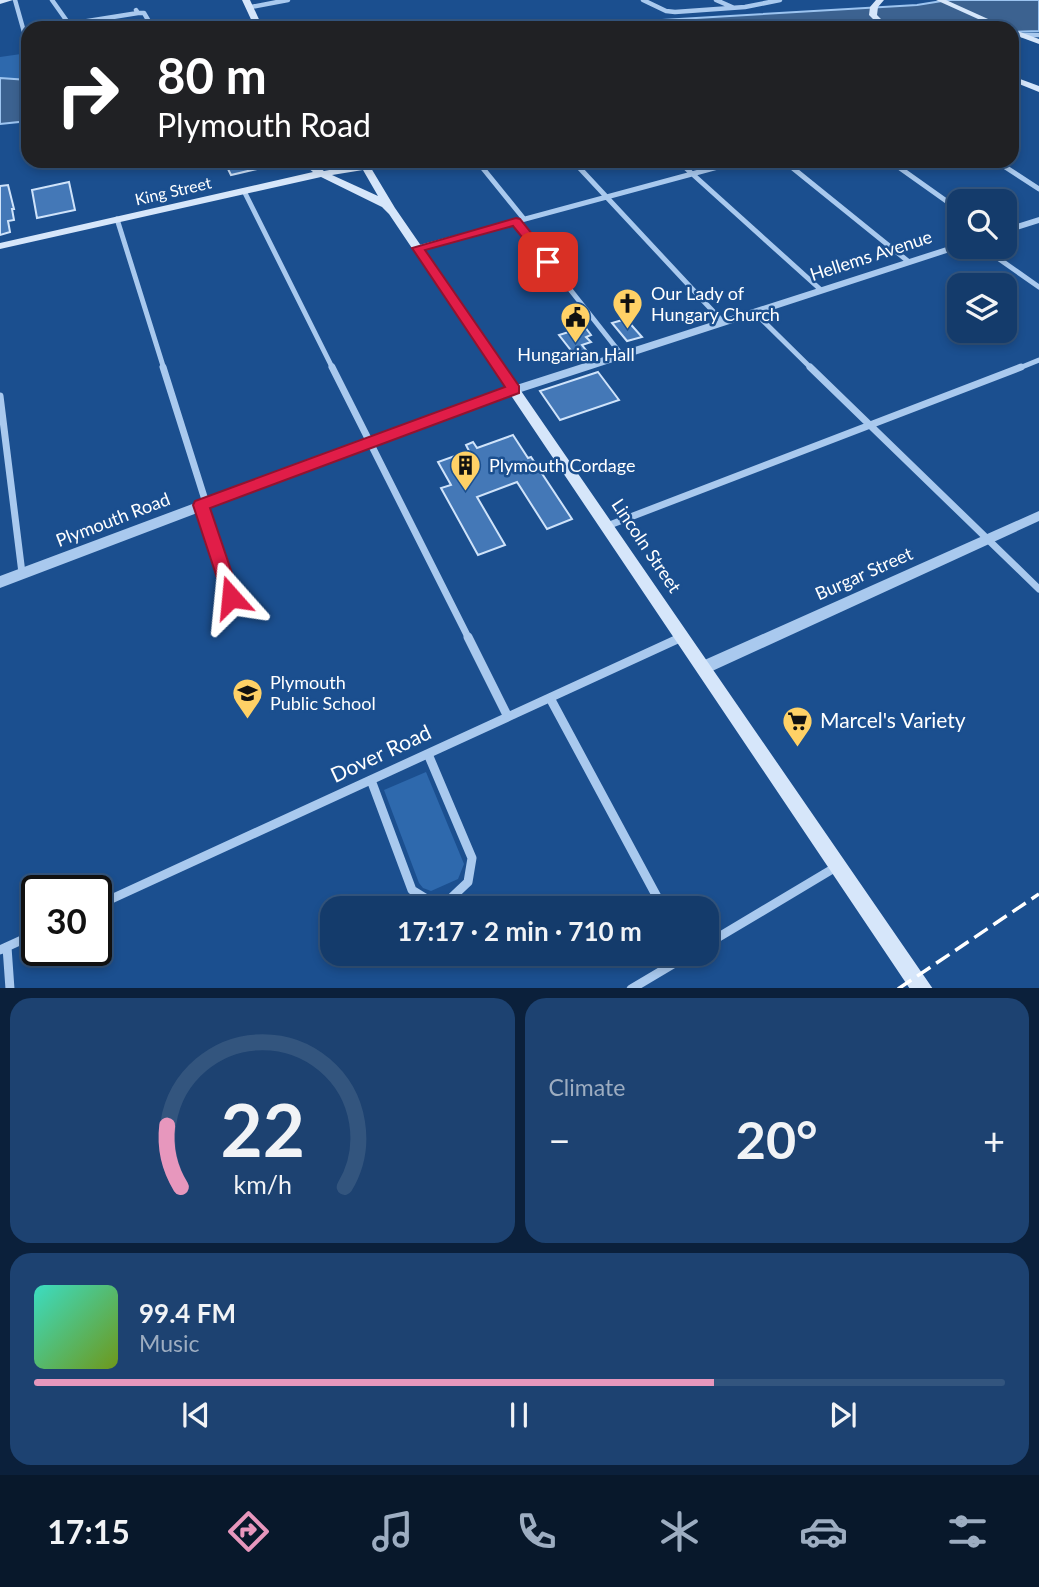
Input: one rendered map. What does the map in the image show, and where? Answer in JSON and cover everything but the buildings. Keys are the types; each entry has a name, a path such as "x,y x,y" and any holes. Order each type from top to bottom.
{"main road":[{"path":"0,2 9,0"},
{"path":"941,0 986,21"},
{"path":"879,1 873,15 879,21"},
{"path":"248,3 256,21"},
{"path":"1019,35 1039,42"},
{"path":"1019,81 1039,89"},
{"path":"282,182 296,173 296,168"},
{"name":"Lincoln Street","path":"313,168 390,208 922,988"},
{"name":"King Street","path":"0,246 282,182 359,168"},
{"path":"367,168 390,208"}],"street":[{"path":"15,0 21,26"},
{"path":"52,0 67,21"},
{"path":"248,3 288,0"},
{"path":"643,0 670,12 733,8 780,0"},
{"path":"716,0 733,8"},
{"path":"88,21 138,13 144,13 149,21"},
{"path":"1019,34 1039,35"},
{"path":"483,168 524,219"},
{"path":"579,168 723,322"},
{"path":"686,168 821,290"},
{"path":"418,248 714,168"},
{"path":"794,168 909,262"},
{"path":"900,168 947,201"},
{"path":"1007,168 1039,189"},
{"path":"244,191 508,717"},
{"path":"117,219 231,597"},
{"path":"1017,227 1039,220"},
{"path":"516,221 621,354"},
{"name":"Hellems Avenue","path":"514,389 947,250"},
{"path":"999,259 1039,287"},
{"path":"754,312 1039,589"},
{"path":"607,526 1039,360"},
{"name":"Plymouth Road","path":"0,582 369,441 514,389"},
{"path":"0,396 22,573"},
{"name":"Burgar Street","path":"705,667 1039,516"},
{"name":"Dover Road","path":"112,899 683,637"},
{"path":"550,698 657,896"},
{"path":"371,780 412,890 430,901 450,899 468,882 472,858 428,754"},
{"path":"719,937 838,865"},
{"path":"10,988 4,949 21,941"},
{"path":"633,988 669,966"}],"shaded area":[{"path":"948,0 1039,0 1039,31 1019,32 1019,21 645,21 917,5"},
{"path":"21,54 21,81 0,83 0,57"},
{"path":"0,78 21,80 21,122 0,124"},
{"path":"426,772 464,864 458,879 431,891 419,883 384,790"}],"railway":[{"path":"899,988 1039,894"}],"place":[{"name":"Our Lady of Hungary Church","path":"628,331"},
{"name":"Hungarian Hall","path":"576,344"},
{"name":"Plymouth Cordage","path":"466,493"},
{"name":"Plymouth Public School","path":"247,720"},
{"name":"Marcel's Variety","path":"797,748"}],"route":[{"path":"231,597 201,505 418,422 514,389 418,248 516,221 548,262"}]}
